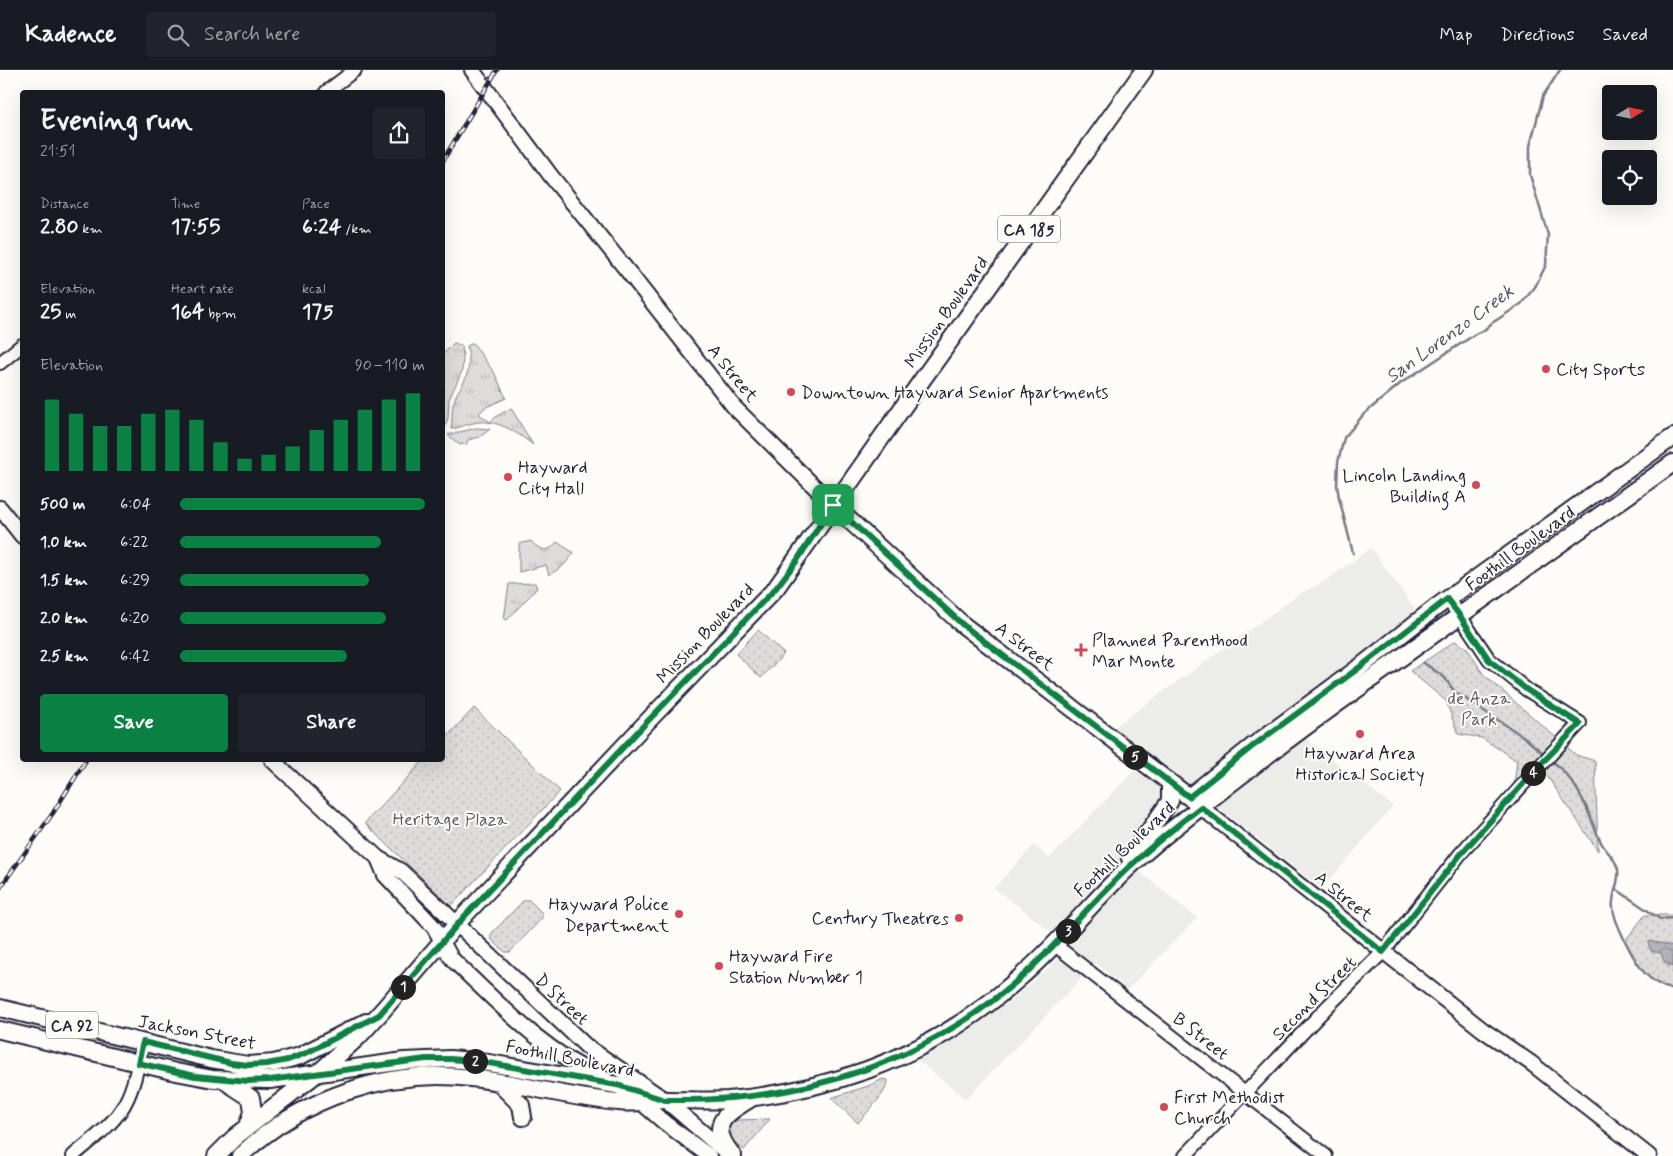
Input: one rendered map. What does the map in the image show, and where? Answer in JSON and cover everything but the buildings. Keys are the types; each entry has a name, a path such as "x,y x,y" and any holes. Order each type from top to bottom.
{"main road":[{"name":"A Street","path":"472,70 551,176 734,407 833,505 963,625 1195,802 1383,952 1483,1030 1531,1063 1648,1156"},
{"name":"Mission Boulevard","path":"216,1156 248,1126 348,1047 379,1015 456,925 776,588 796,562 833,505 1144,70"},
{"name":"Foothill Boulevard","path":"240,1156 279,1125 311,1106 355,1088 400,1079 447,1076 498,1082 615,1102 644,1103 665,1100 724,1100 791,1091 835,1080 873,1068 914,1049 952,1028 989,1003 1020,978 1253,746 1360,667 1447,599 1673,437"},
{"name":"Foothill Boulevard","path":"1195,802 1258,762 1673,463"},
{"path":"0,508 20,533"},
{"name":"D Street","path":"274,762 378,858 401,871 586,1046 665,1100 732,1156"},
{"path":"1112,885 1170,801 1170,783"},
{"name":"D Street","path":"378,858 385,876 434,927 450,956 528,1030 547,1045 589,1072 617,1085 644,1103 665,1123 709,1156"},
{"name":"Jackson Street","path":"0,1008 226,1062 248,1065 288,1060 306,1053 379,1015"},
{"name":"CA 92","path":"0,1030 195,1076 223,1080 270,1080 317,1073"},
{"name":"Foothill Boulevard","path":"317,1073 410,1060 450,1059 483,1062 617,1085 665,1100"},
{"path":"223,1080 251,1098 253,1108 248,1126"},
{"path":"498,1082 521,1105 523,1117"},
{"path":"732,1156 724,1145 720,1126 725,1115 752,1097"}],"street":[{"path":"329,90 355,70"},
{"path":"0,363 20,347"},
{"path":"1447,599 1460,616"},
{"name":"Second Street","path":"1185,1156 1329,1005 1383,952 1461,854 1537,768 1580,724 1527,690 1489,660 1460,616"},
{"name":"B Street","path":"1055,945 1326,1156"},
{"path":"72,1156 111,1122 122,1109 130,1093 143,1042"}],"shaded area":[{"path":"1371,548 1419,615 1279,718 1393,806 1322,889 1189,785 1119,855 1197,918 1127,990 1096,963 966,1099 917,1060 1016,997 1071,947 994,888 1034,845 1049,859 1148,756 1113,728 1299,594 1322,583"}],"green space":[{"path":"454,343 462,346 462,371 449,399 448,418 445,426 445,352"},
{"path":"473,343 495,374 506,398 484,408 479,414 490,422 511,408 533,445 515,432 493,423 478,422 451,429 455,398 465,380 468,369 467,346"},
{"path":"476,428 490,429 480,437 468,440 466,445 460,445 448,435"},
{"path":"531,541 537,547 545,550 551,548 557,542 574,553 563,566 549,575 546,565 519,572 519,544"},
{"path":"535,583 537,588 507,620 504,619 509,584"},
{"path":"758,630 784,654 761,678 736,654"},
{"name":"de Anza Park","path":"1455,641 1467,648 1483,674 1576,755 1595,761 1598,851 1537,761 1514,784 1517,761 1482,738 1458,734 1446,701 1410,671"},
{"name":"Heritage Plaza","path":"474,708 560,791 451,906 365,823 422,762 445,762 445,739"},
{"path":"524,900 529,900 542,913 542,918 510,952 505,952 491,939 491,934"},
{"path":"1645,915 1673,915 1673,990 1657,983 1643,972 1625,941"},
{"path":"883,1079 888,1080 887,1085 876,1102 858,1123 831,1098 868,1086"},
{"path":"770,1119 744,1150 731,1139 727,1131 731,1123 738,1120"}],"water":[{"path":"1650,941 1673,946 1673,967 1665,962 1661,953 1651,951 1648,943"}],"waterway":[{"name":"San Lorenzo Creek","path":"1353,553 1337,485 1338,462 1344,438 1364,414 1401,383 1477,333 1483,331 1521,304 1535,287 1546,265 1548,235 1530,175 1530,146 1543,96 1560,70"},
{"name":"San Lorenzo Creek","path":"1424,663 1444,677 1455,692 1524,737 1545,755"},
{"name":"San Lorenzo Creek","path":"1551,760 1564,772 1579,793 1600,841 1617,866 1618,879 1613,898 1614,912 1618,926 1630,951 1649,978 1673,990"},
{"path":"1616,889 1660,919 1673,918"}],"railway":[{"path":"445,157 497,70"},
{"path":"0,888 53,813 85,762"}],"place":[{"name":"City Sports","path":"1546,369"},
{"name":"Downtown Hayward Senior Apartments","path":"791,392"},
{"name":"Hayward City Hall","path":"508,477"},
{"name":"Lincoln Landing Building A","path":"1476,485"},
{"name":"Planned Parenthood Mar Monte","path":"1081,650"},
{"name":"Hayward Area Historical Society","path":"1360,734"},
{"name":"Hayward Police Department","path":"679,914"},
{"name":"Century Theatres","path":"959,918"},
{"name":"Hayward Fire Station Number 1","path":"719,966"},
{"name":"First Methodist Church","path":"1164,1107"}],"route":[{"path":"833,505 963,625 1189,797 1447,599 1489,660 1527,690 1580,724 1537,768 1461,854 1383,952 1201,807 1129,868 1035,964 984,1007 929,1042 902,1056 811,1087 772,1095 724,1100 665,1100 617,1085 461,1059 415,1060 259,1080 204,1078 138,1063 143,1042 231,1063 257,1065 274,1063 312,1051 379,1015 463,918 776,588 796,562 833,505"}]}
